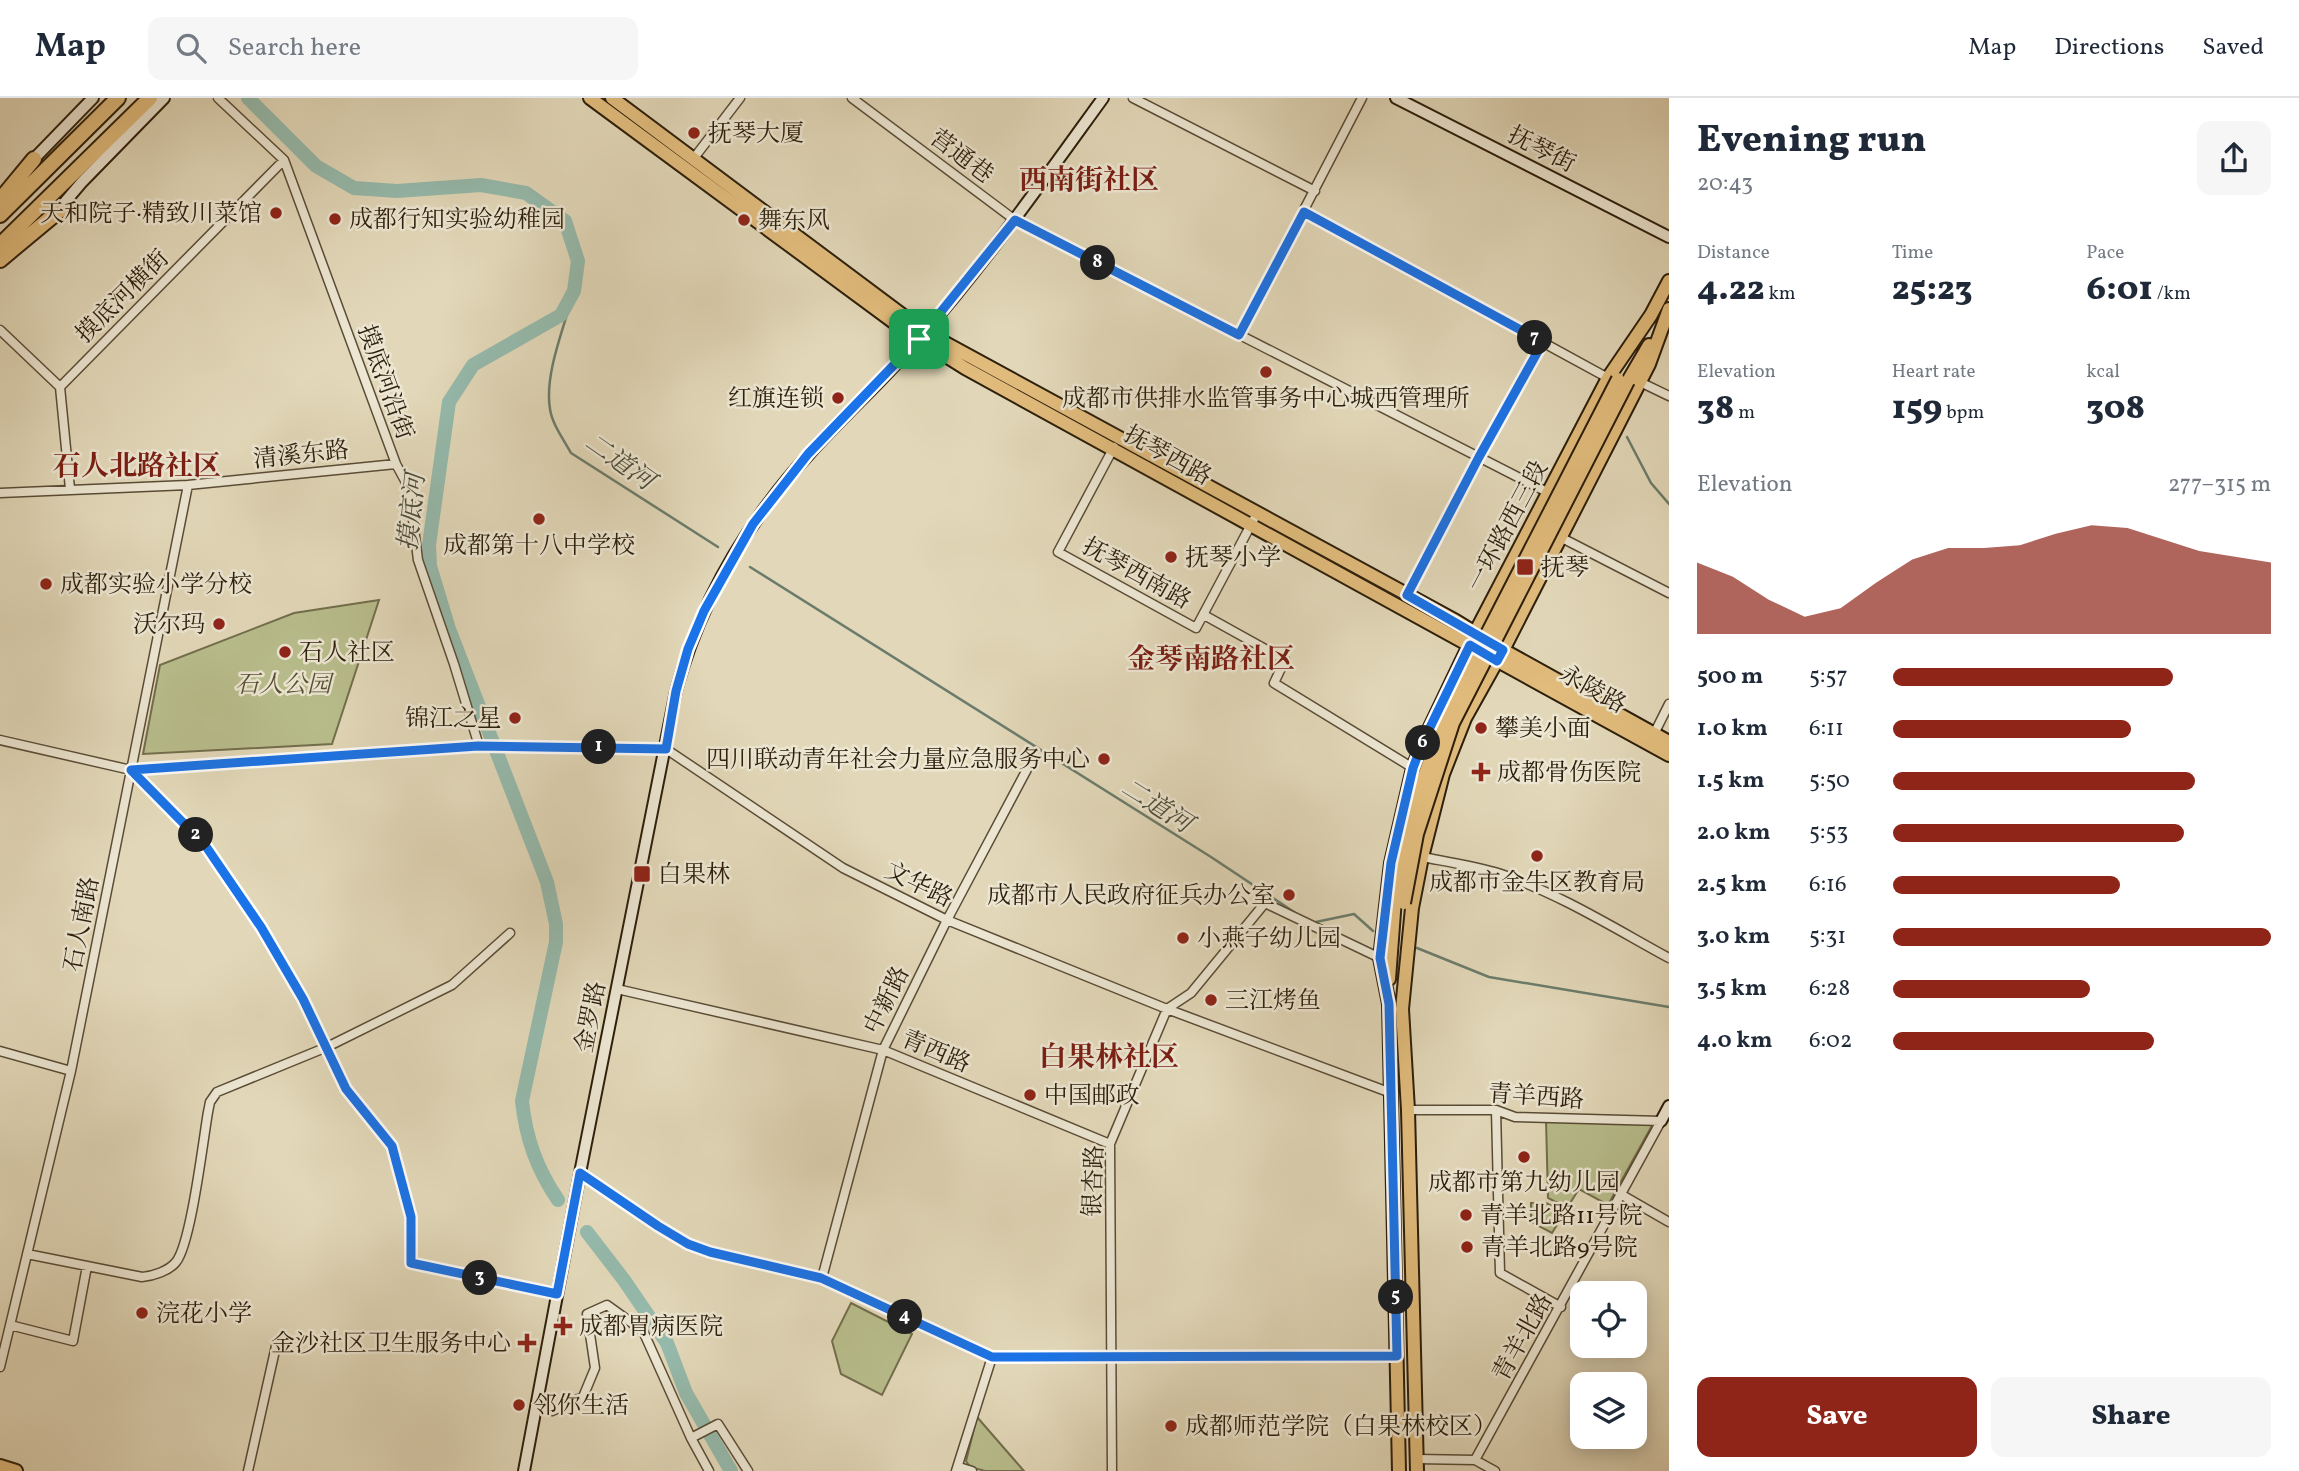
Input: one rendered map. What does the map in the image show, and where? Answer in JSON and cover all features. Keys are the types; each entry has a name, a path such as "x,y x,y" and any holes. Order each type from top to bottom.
{"highway":[{"path":"0,215 118,98"},
{"path":"0,245 150,98"},
{"path":"0,200 34,159"},
{"path":"0,260 60,210"}],"main road":[{"name":"抚琴西路","path":"590,98 771,233 922,335 1407,595 1472,639"},
{"name":"抚琴西路","path":"612,98 694,158 965,368 1115,446 1500,655"},
{"path":"1389,1004 1390,958 1400,901 1417,834 1453,723 1624,380 1651,315 1669,281"},
{"path":"1624,380 1662,324 1669,309"},
{"name":"一环路西三段","path":"1399,1471 1389,1004 1380,958 1391,863 1413,768 1472,639 1549,493 1624,380"},
{"name":"一环路西三段","path":"1417,1465 1408,1110 1402,1009 1412,908 1422,857 1448,763 1465,718 1560,537 1624,380"},
{"name":"永陵路","path":"1500,655 1669,742"},
{"name":"永陵路","path":"1500,655 1669,755"},
{"path":"1400,901 1402,1009"}],"street":[{"path":"0,191 93,98"},
{"path":"0,269 60,210 82,182 164,98"},
{"name":"摸底河沿街","path":"218,98 284,160 396,464 408,488 418,560 454,664 478,746"},
{"path":"694,158 740,98"},
{"name":"营通巷","path":"852,98 1015,220 1549,493"},
{"name":"金罗路","path":"524,1471 676,691 688,649 704,611 753,524 808,454 922,335 1015,220 1103,98"},
{"path":"1133,98 1315,191"},
{"path":"1239,335 1362,98"},
{"name":"抚琴街","path":"1396,98 1669,237"},
{"name":"摸底河横街","path":"60,387 284,160"},
{"path":"1304,212 1543,342 1624,380 1669,396"},
{"path":"0,330 60,387 70,489"},
{"path":"1407,595 1543,342"},
{"name":"抚琴西南路","path":"1115,446 1058,552 1196,628 1204,615 1285,660 1273,683 1413,768"},
{"name":"清溪东路","path":"0,493 188,485 396,464"},
{"name":"石人南路","path":"0,1367 71,1071 188,485"},
{"path":"1204,615 1252,521"},
{"path":"1560,537 1669,593"},
{"path":"1654,734 1669,704"},
{"path":"0,740 131,770 478,746 666,749"},
{"name":"文华路","path":"666,749 843,868 947,920 1167,1009 1391,1093"},
{"name":"中新路","path":"821,1278 883,1049 947,920 1033,758"},
{"path":"131,770 205,845 261,927 327,1047 346,1089 392,1146 411,1217 411,1263 557,1294"},
{"path":"1422,857 1498,873 1519,881 1550,894 1669,958"},
{"path":"1167,1009 1191,993 1265,903 1380,958"},
{"path":"27,1254 142,1277 153,1276 176,1264 188,1232 208,1112 217,1092 327,1047 452,985 510,933"},
{"name":"青西路","path":"617,989 883,1049 1110,1144"},
{"name":"银杏路","path":"1112,1471 1110,1144 1167,1009"},
{"path":"0,1051 71,1071"},
{"path":"1661,1121 1669,1107"},
{"name":"青羊西路","path":"1408,1110 1496,1110 1515,1117 1661,1121"},
{"path":"1496,1110 1500,1273 1561,1307"},
{"name":"青羊北路","path":"1475,1460 1661,1121"},
{"path":"580,1173 688,1244 710,1252 821,1278 992,1357 1397,1356"},
{"path":"1622,1195 1669,1222"},
{"path":"10,1325 74,1341 87,1266"},
{"path":"537,1405 552,1411 583,1397 595,1368 587,1314 607,1305 643,1331 695,1436 709,1471"},
{"path":"248,1471 276,1346"},
{"path":"972,1471 958,1469 992,1357"},
{"path":"695,1436 718,1424 748,1471"},
{"path":"1417,1465 1475,1460 1495,1471"}],"green space":[{"name":"石人公园","path":"379,600 332,744 143,754 160,665 294,613"},
{"path":"1546,1120 1654,1122 1608,1205 1579,1189 1567,1208 1548,1198"},
{"path":"1531,1203 1546,1203 1565,1212 1552,1233 1531,1222"},
{"path":"851,1303 912,1334 882,1395 841,1374 832,1341"},
{"path":"977,1417 1024,1471 985,1471 970,1467 966,1461"}],"waterway":[{"name":"摸底河","path":"248,98 316,166 354,188 397,191 481,185 526,193 565,221 578,261 574,291 561,315 473,365 449,402 429,545 430,566 449,629 547,882 556,924 556,942 522,1101 526,1128 534,1153 558,1200"},
{"name":"二道河","path":"574,291 556,350 550,381 550,409 559,432 571,453 718,547"},
{"path":"1627,437 1651,483 1669,504"},
{"name":"二道河","path":"750,567 1297,914"},
{"name":"二道河","path":"1311,923 1354,914 1373,931"},
{"name":"二道河","path":"1417,948 1489,977 1669,1007"},
{"name":"摸底河","path":"587,1232 667,1343 686,1393 731,1471"}],"place":[{"name":"抚琴大厦","path":"694,133"},
{"name":"天和院子·精致川菜馆","path":"276,213"},
{"name":"成都行知实验幼稚园","path":"335,219"},
{"name":"舞东风","path":"744,220"},
{"name":"成都市供排水监管事务中心城西管理所","path":"1266,372"},
{"name":"红旗连锁","path":"838,398"},
{"name":"成都第十八中学校","path":"539,519"},
{"name":"抚琴小学","path":"1171,557"},
{"name":"抚琴","path":"1525,567"},
{"name":"成都实验小学分校","path":"46,584"},
{"name":"沃尔玛","path":"219,624"},
{"name":"石人社区","path":"285,652"},
{"name":"锦江之星","path":"515,718"},
{"name":"攀美小面","path":"1481,728"},
{"name":"四川联动青年社会力量应急服务中心","path":"1104,759"},
{"name":"成都骨伤医院","path":"1481,772"},
{"name":"成都市金牛区教育局","path":"1537,856"},
{"name":"白果林","path":"642,874"},
{"name":"成都市人民政府征兵办公室","path":"1289,895"},
{"name":"小燕子幼儿园","path":"1183,938"},
{"name":"三江烤鱼","path":"1211,1000"},
{"name":"中国邮政","path":"1030,1095"},
{"name":"成都市第九幼儿园","path":"1524,1157"},
{"name":"青羊北路11号院","path":"1466,1215"},
{"name":"青羊北路9号院","path":"1467,1247"},
{"name":"浣花小学","path":"142,1313"},
{"name":"成都胃病医院","path":"563,1326"},
{"name":"金沙社区卫生服务中心","path":"527,1343"},
{"name":"邻你生活","path":"519,1405"},
{"name":"成都师范学院（白果林校区）","path":"1171,1426"}],"district":[{"name":"西南街社区","path":"1089,179"},
{"name":"石人北路社区","path":"137,465"},
{"name":"金琴南路社区","path":"1211,658"},
{"name":"白果林社区","path":"1109,1056"}],"route":[{"path":"1304,212 1543,342 1407,595 1503,650 1497,661 1470,645 1413,768 1391,863 1380,958 1389,1004 1397,1356 992,1357 821,1278 710,1252 688,1244 580,1173 557,1294 415,1265 411,1263 411,1217 392,1146 346,1089 303,999 261,927 205,845 131,770 478,746 666,749 676,691 688,649 704,611 753,524 808,454 919,339 1015,220 1239,335 1304,212"}]}
